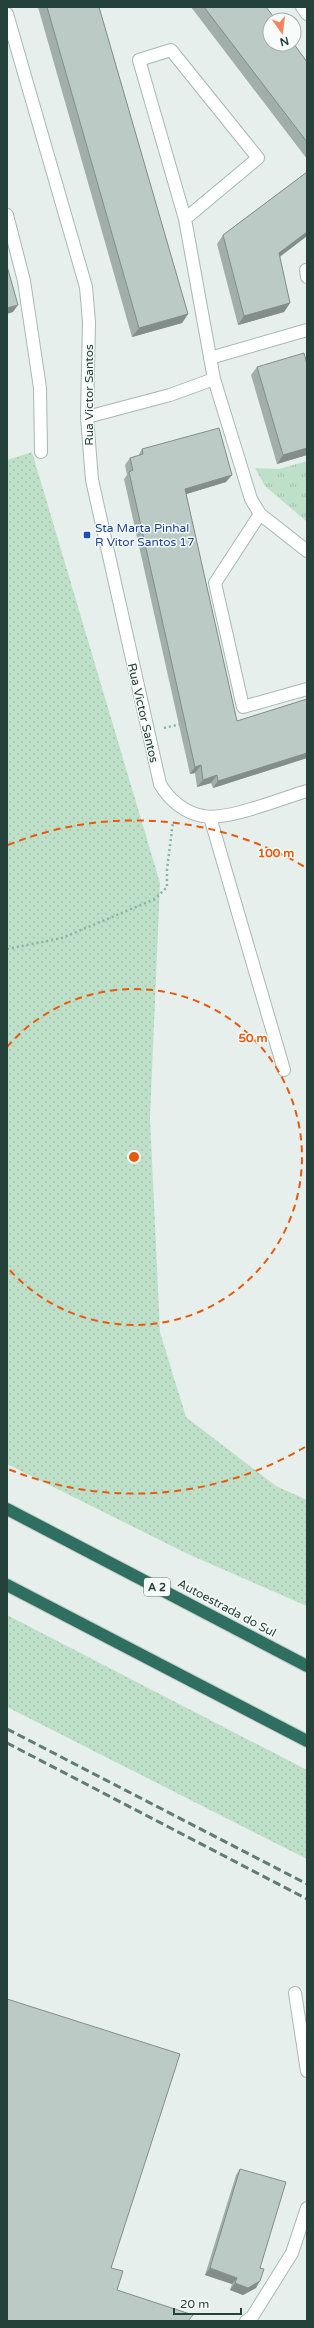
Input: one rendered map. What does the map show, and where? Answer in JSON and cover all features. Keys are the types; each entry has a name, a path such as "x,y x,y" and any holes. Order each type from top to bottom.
{"highway":[{"name":"Autoestrada do Sul","path":"7,1509 307,1666"},
{"path":"7,1585 307,1741"}],"street":[{"path":"302,7 307,14"},
{"name":"Rua Victor Santos","path":"7,14 86,287 89,322 87,417 92,480 147,732 160,784 176,804 192,813 210,817 244,810 307,791"},
{"path":"185,219 258,158 171,50 139,60 185,219 214,379 251,500 260,514 307,551"},
{"path":"7,214 24,281 40,388 41,452"},
{"path":"210,358 307,330"},
{"path":"87,417 170,395 214,379"},
{"path":"260,514 215,583 243,708 307,689"},
{"path":"210,817 284,1070"},
{"path":"295,1993 307,2071"},
{"path":"252,2320 292,2253 307,2208"}],"path":[{"path":"147,732 184,723"},
{"path":"7,948 62,938 155,899 167,886 167,868 176,804"}],"green space":[{"path":"32,452 160,883 150,1118 160,1332 186,1417 276,1486 307,1500 307,1606 190,1555 7,1464 7,460"},
{"path":"307,461 307,522 265,486 255,468 279,469"},
{"path":"7,1615 307,1770 307,1859 7,1707"}],"building":[{"path":"47,7 99,7 188,314 139,328"},
{"path":"204,7 266,7 270,12 262,12 262,52 300,52 307,62 307,142"},
{"path":"307,172 307,232 279,253 290,303 244,316 223,235"},
{"path":"7,266 18,305 7,308"},
{"path":"304,353 307,364 307,448 283,455 257,367"},
{"path":"219,428 232,475 185,489 237,721 307,699 307,753 218,781 217,775 203,780 201,765 195,767 129,472 133,470 130,458 143,454 142,449"},
{"path":"7,1999 180,2054 111,2268 123,2271 117,2290 193,2315 188,2321 7,2321"},
{"path":"240,2169 286,2182 260,2268 264,2269 260,2281 248,2288 235,2283 237,2278 210,2268"}],"railway":[{"path":"7,1729 307,1884"},
{"path":"7,1743 307,1899"}],"place":[{"name":"Sta Marta Pinhal R Vitor Santos 17","path":"87,535"}]}
